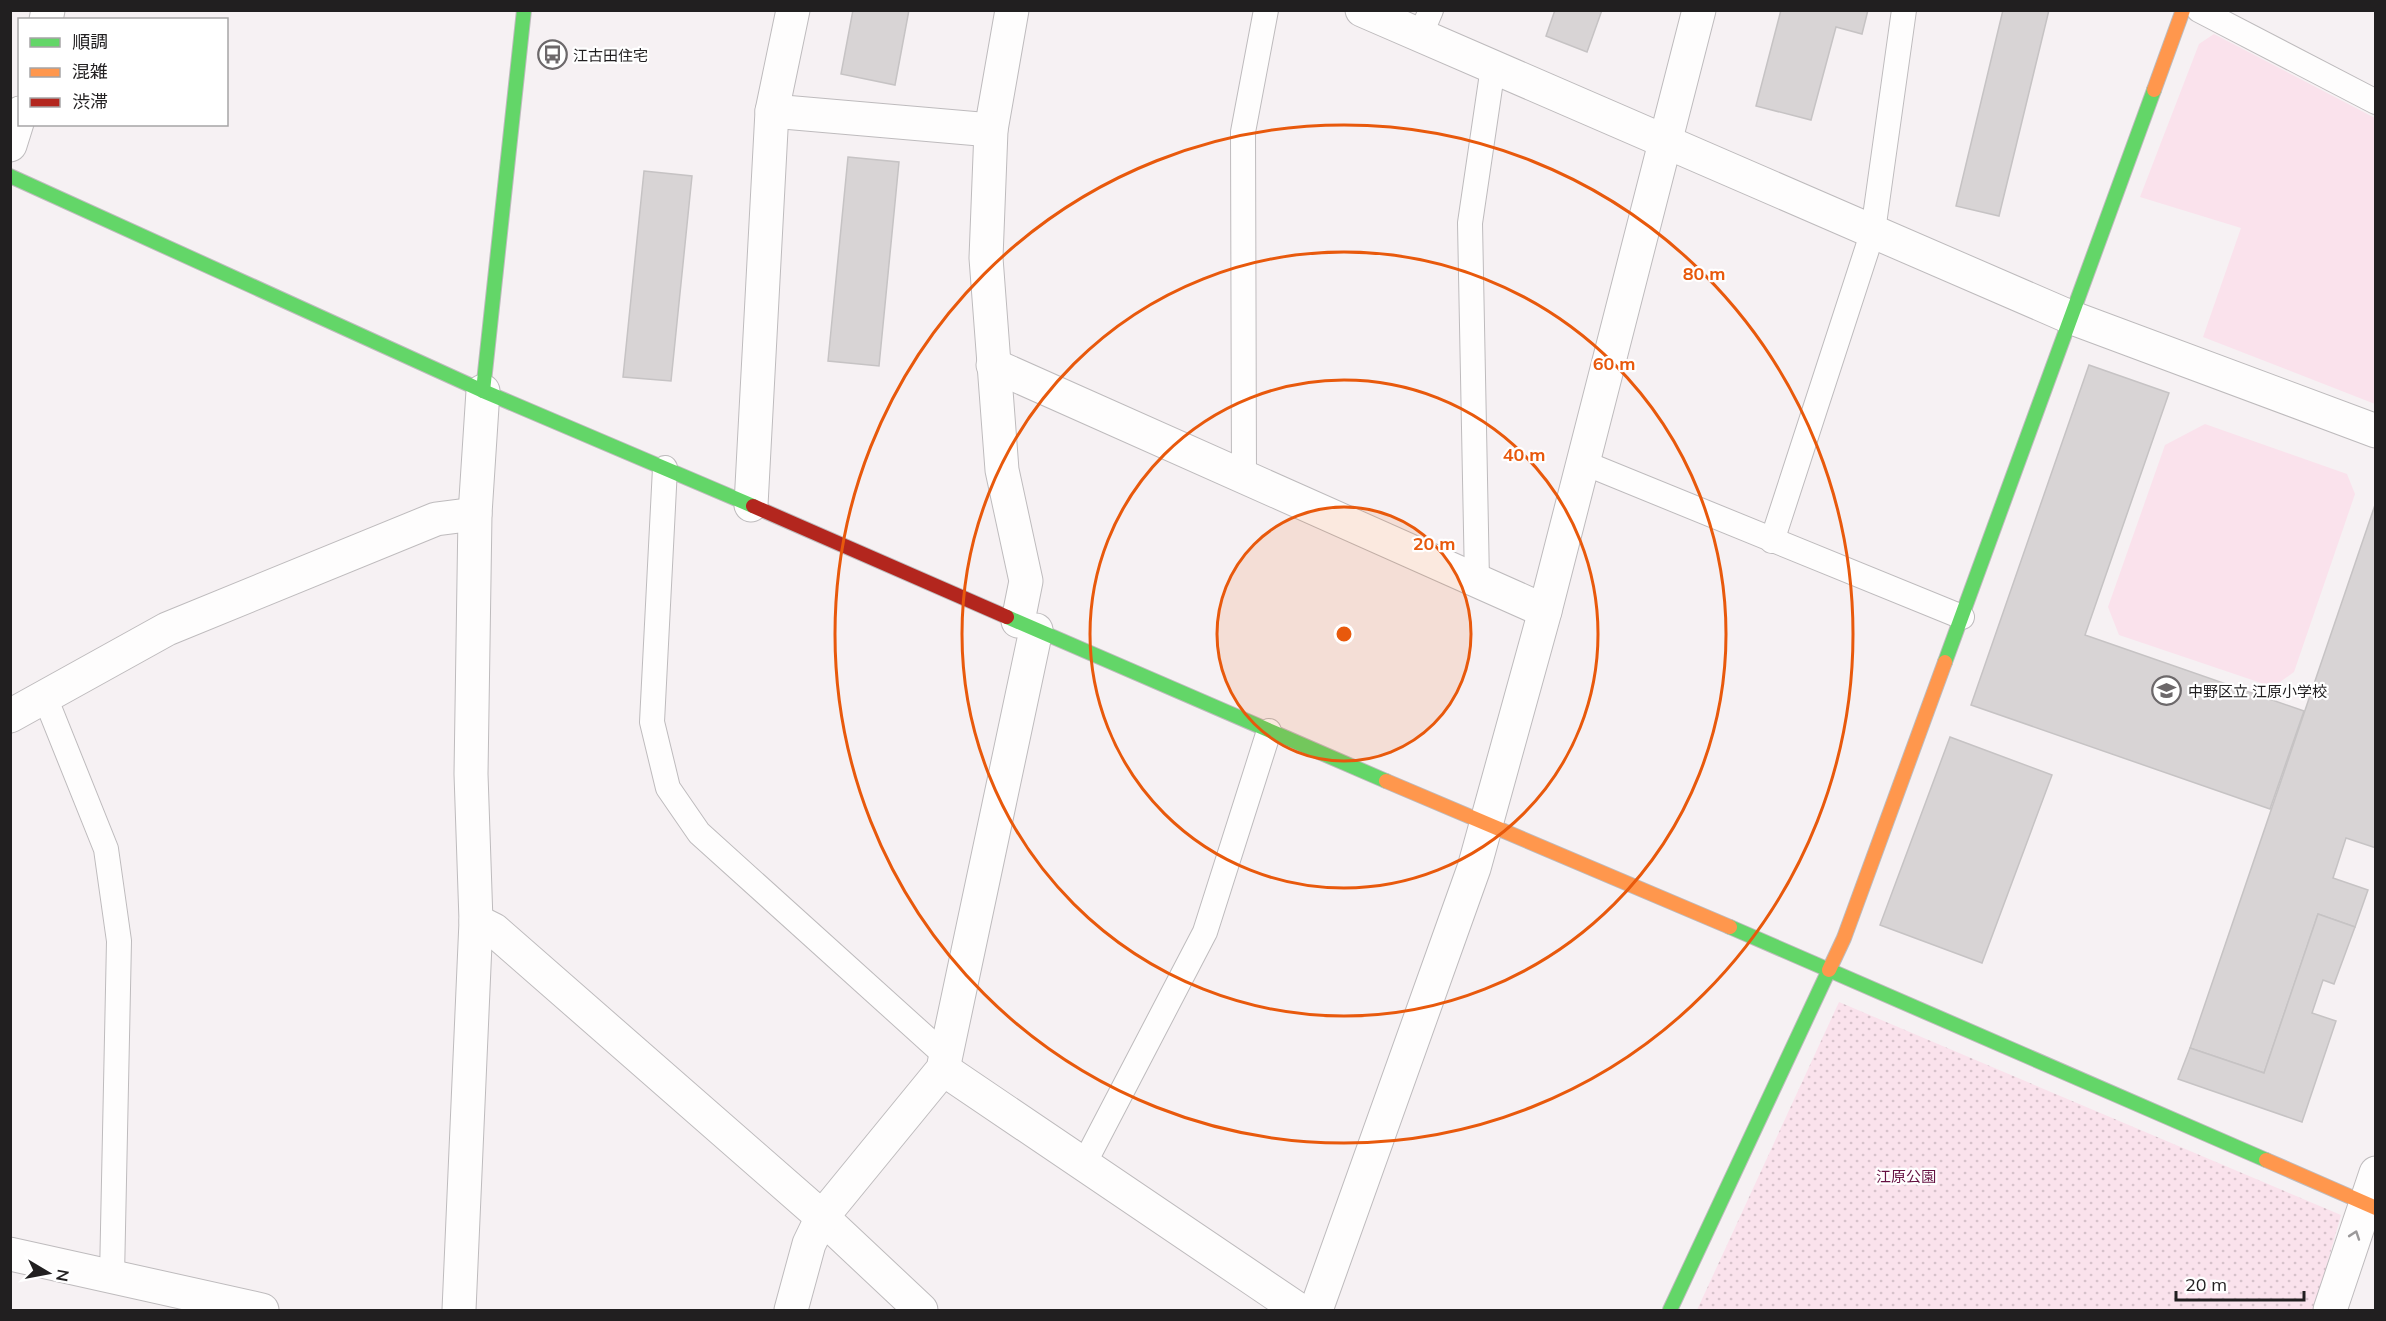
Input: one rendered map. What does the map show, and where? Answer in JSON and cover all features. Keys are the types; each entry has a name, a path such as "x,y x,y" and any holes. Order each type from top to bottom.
{"street":[{"path":"459,1311 476,921 471,774 475,514 483,391 524,10"},
{"path":"751,505 772,111 793,10"},
{"path":"791,1311 809,1244 822,1217 944,1062 1027,626 1026,581 1002,470 986,258 991,130 1012,10"},
{"path":"1362,10 1426,23 1493,67 2070,317 2376,431"},
{"path":"1316,1311 1474,868 1545,611 1699,10"},
{"path":"1670,1311 1844,938 2183,10"},
{"path":"772,111 991,130"},
{"path":"10,145 18,119"},
{"path":"10,176 483,391 751,505 1486,825 1829,969 2371,1206"},
{"path":"993,365 1545,611"},
{"path":"10,716 167,629 436,519 475,514"},
{"path":"476,921 494,930 822,1217 921,1311"},
{"path":"944,1062 1084,1164 1299,1311"},
{"path":"2330,1311 2371,1206 2376,1173"},
{"path":"10,1254 262,1311"}],"lane":[{"path":"1244,477 1243,132 1266,10"},
{"path":"1772,541 1873,231 1904,10"},
{"path":"2199,10 2376,102"},
{"path":"1477,581 1470,224 1493,67"},
{"path":"1582,462 1962,617"},
{"path":"664,468 652,722 669,788 699,833 944,1062"},
{"path":"45,697 106,849 119,941 112,1277"},
{"path":"1084,1164 1205,932 1269,731"}],"green space":[{"path":"2214,34 2375,118 2375,404 2203,337 2241,228 2140,197 2199,44"},
{"path":"2205,424 2347,474 2355,494 2294,672 2273,687 2119,635 2108,607 2165,445"},
{"name":"江原公園","path":"1839,1002 2341,1215 2314,1310 1697,1310"}],"building":[{"path":"853,10 909,10 895,85 841,74"},
{"path":"1555,10 1602,10 1587,52 1546,36"},
{"path":"1781,10 1868,10 1862,34 1836,27 1811,120 1756,106"},
{"path":"2003,10 2049,10 1999,216 1956,206"},
{"path":"848,157 899,162 879,366 828,361"},
{"path":"644,171 692,176 671,381 623,377"},
{"path":"2089,365 2169,393 2085,635 2304,711 2270,809 1971,705"},
{"path":"2376,502 2376,848 2346,838 2333,878 2368,890 2355,927 2318,914 2264,1073 2190,1048"},
{"path":"1950,737 2052,775 1982,963 1880,925"},
{"path":"2318,914 2355,927 2334,984 2323,980 2312,1013 2336,1021 2302,1122 2178,1079 2190,1048 2264,1073"}],"traffic: fast":[{"path":"483,391 524,10"},
{"path":"1945,662 2154,90"},
{"path":"10,176 483,391 753,506"},
{"path":"1007,617 1386,781"},
{"path":"1730,927 2266,1160"},
{"path":"1670,1310 1829,970"}],"traffic: slow":[{"path":"2154,90 2183,10"},
{"path":"1829,970 1844,938 1945,662"},
{"path":"1386,781 1730,927"},
{"path":"2266,1160 2376,1208"}],"traffic: jam":[{"path":"753,506 1007,617"}],"place":[{"name":"江古田住宅","path":"552,55"},
{"name":"中野区立 江原小学校","path":"2167,691"}]}
